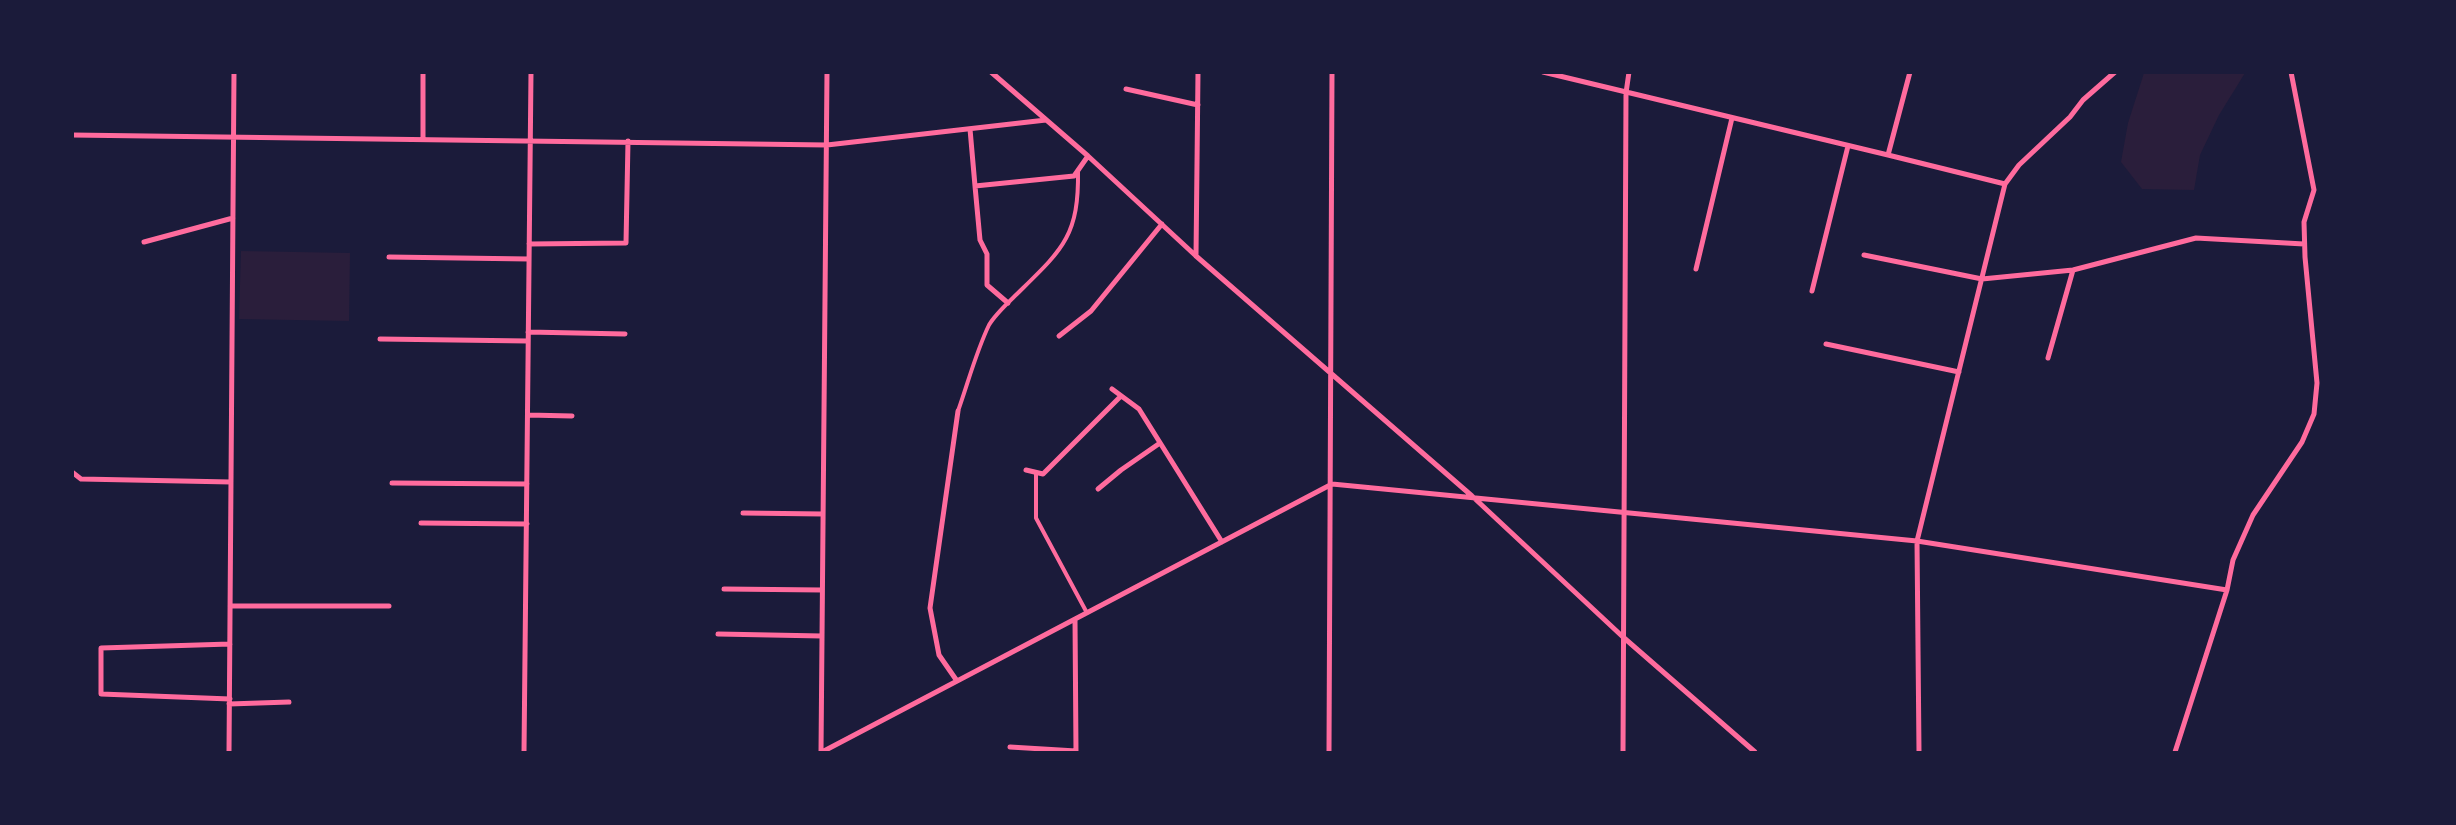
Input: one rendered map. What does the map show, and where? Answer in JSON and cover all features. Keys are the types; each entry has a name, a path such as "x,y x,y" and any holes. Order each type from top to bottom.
{"street":[{"path":"229,752 234,72"},
{"path":"423,72 423,138"},
{"path":"524,752 531,72"},
{"path":"827,72 821,752 1332,484 1917,540 2227,590"},
{"path":"991,72 1088,156 1196,256 1472,496 1623,636 1755,752"},
{"path":"1196,256 1198,72"},
{"path":"1329,752 1332,484 1330,372 1332,72"},
{"path":"1543,72 2005,184"},
{"path":"1623,752 1626,92 1629,72"},
{"path":"1888,155 1910,72"},
{"path":"1918,752 1917,540 2005,184 2019,164 2070,117 2083,100 2115,72"},
{"path":"2176,752 2227,590 2233,560 2253,515 2302,442 2314,414 2317,383 2304,244 2304,222 2314,190 2291,72"},
{"path":"1126,88 1198,105"},
{"path":"1696,269 1732,118"},
{"path":"72,135 423,138 827,145 1046,120"},
{"path":"970,129 980,240 987,254 988,285 1008,303"},
{"path":"529,244 626,243 628,141"},
{"path":"1812,291 1848,146"},
{"path":"975,186 1074,176 1088,156"},
{"path":"144,242 233,218"},
{"path":"1059,336 1091,310 1162,224"},
{"path":"1864,255 1982,279 2073,270 2196,238 2304,244"},
{"path":"389,257 529,259"},
{"path":"2048,358 2073,270"},
{"path":"528,332 625,334"},
{"path":"380,339 528,341"},
{"path":"1826,344 1959,372"},
{"path":"1112,389 1139,409 1222,542"},
{"path":"1026,470 1043,474 1122,396"},
{"path":"957,681 939,655 930,608 958,411"},
{"path":"528,415 572,416"},
{"path":"1098,489 1121,470 1160,443"},
{"path":"72,472 81,479 231,482"},
{"path":"392,483 527,484"},
{"path":"743,513 823,514"},
{"path":"421,523 527,524"},
{"path":"724,589 822,590"},
{"path":"230,606 389,606"},
{"path":"1010,747 1076,752 1075,619"},
{"path":"718,634 822,636"},
{"path":"230,644 101,648 102,694 230,701 289,702"}],"lane":[{"path":"958,411 990,324 1008,303 1057,255 1071,232 1078,188 1078,171"},
{"path":"1036,472 1036,518 1087,613"}],"shaded area":[{"path":"2144,73 2245,73 2219,115 2200,155 2194,190 2142,189 2121,162 2128,123"},
{"path":"241,251 350,253 349,321 239,319"}]}
